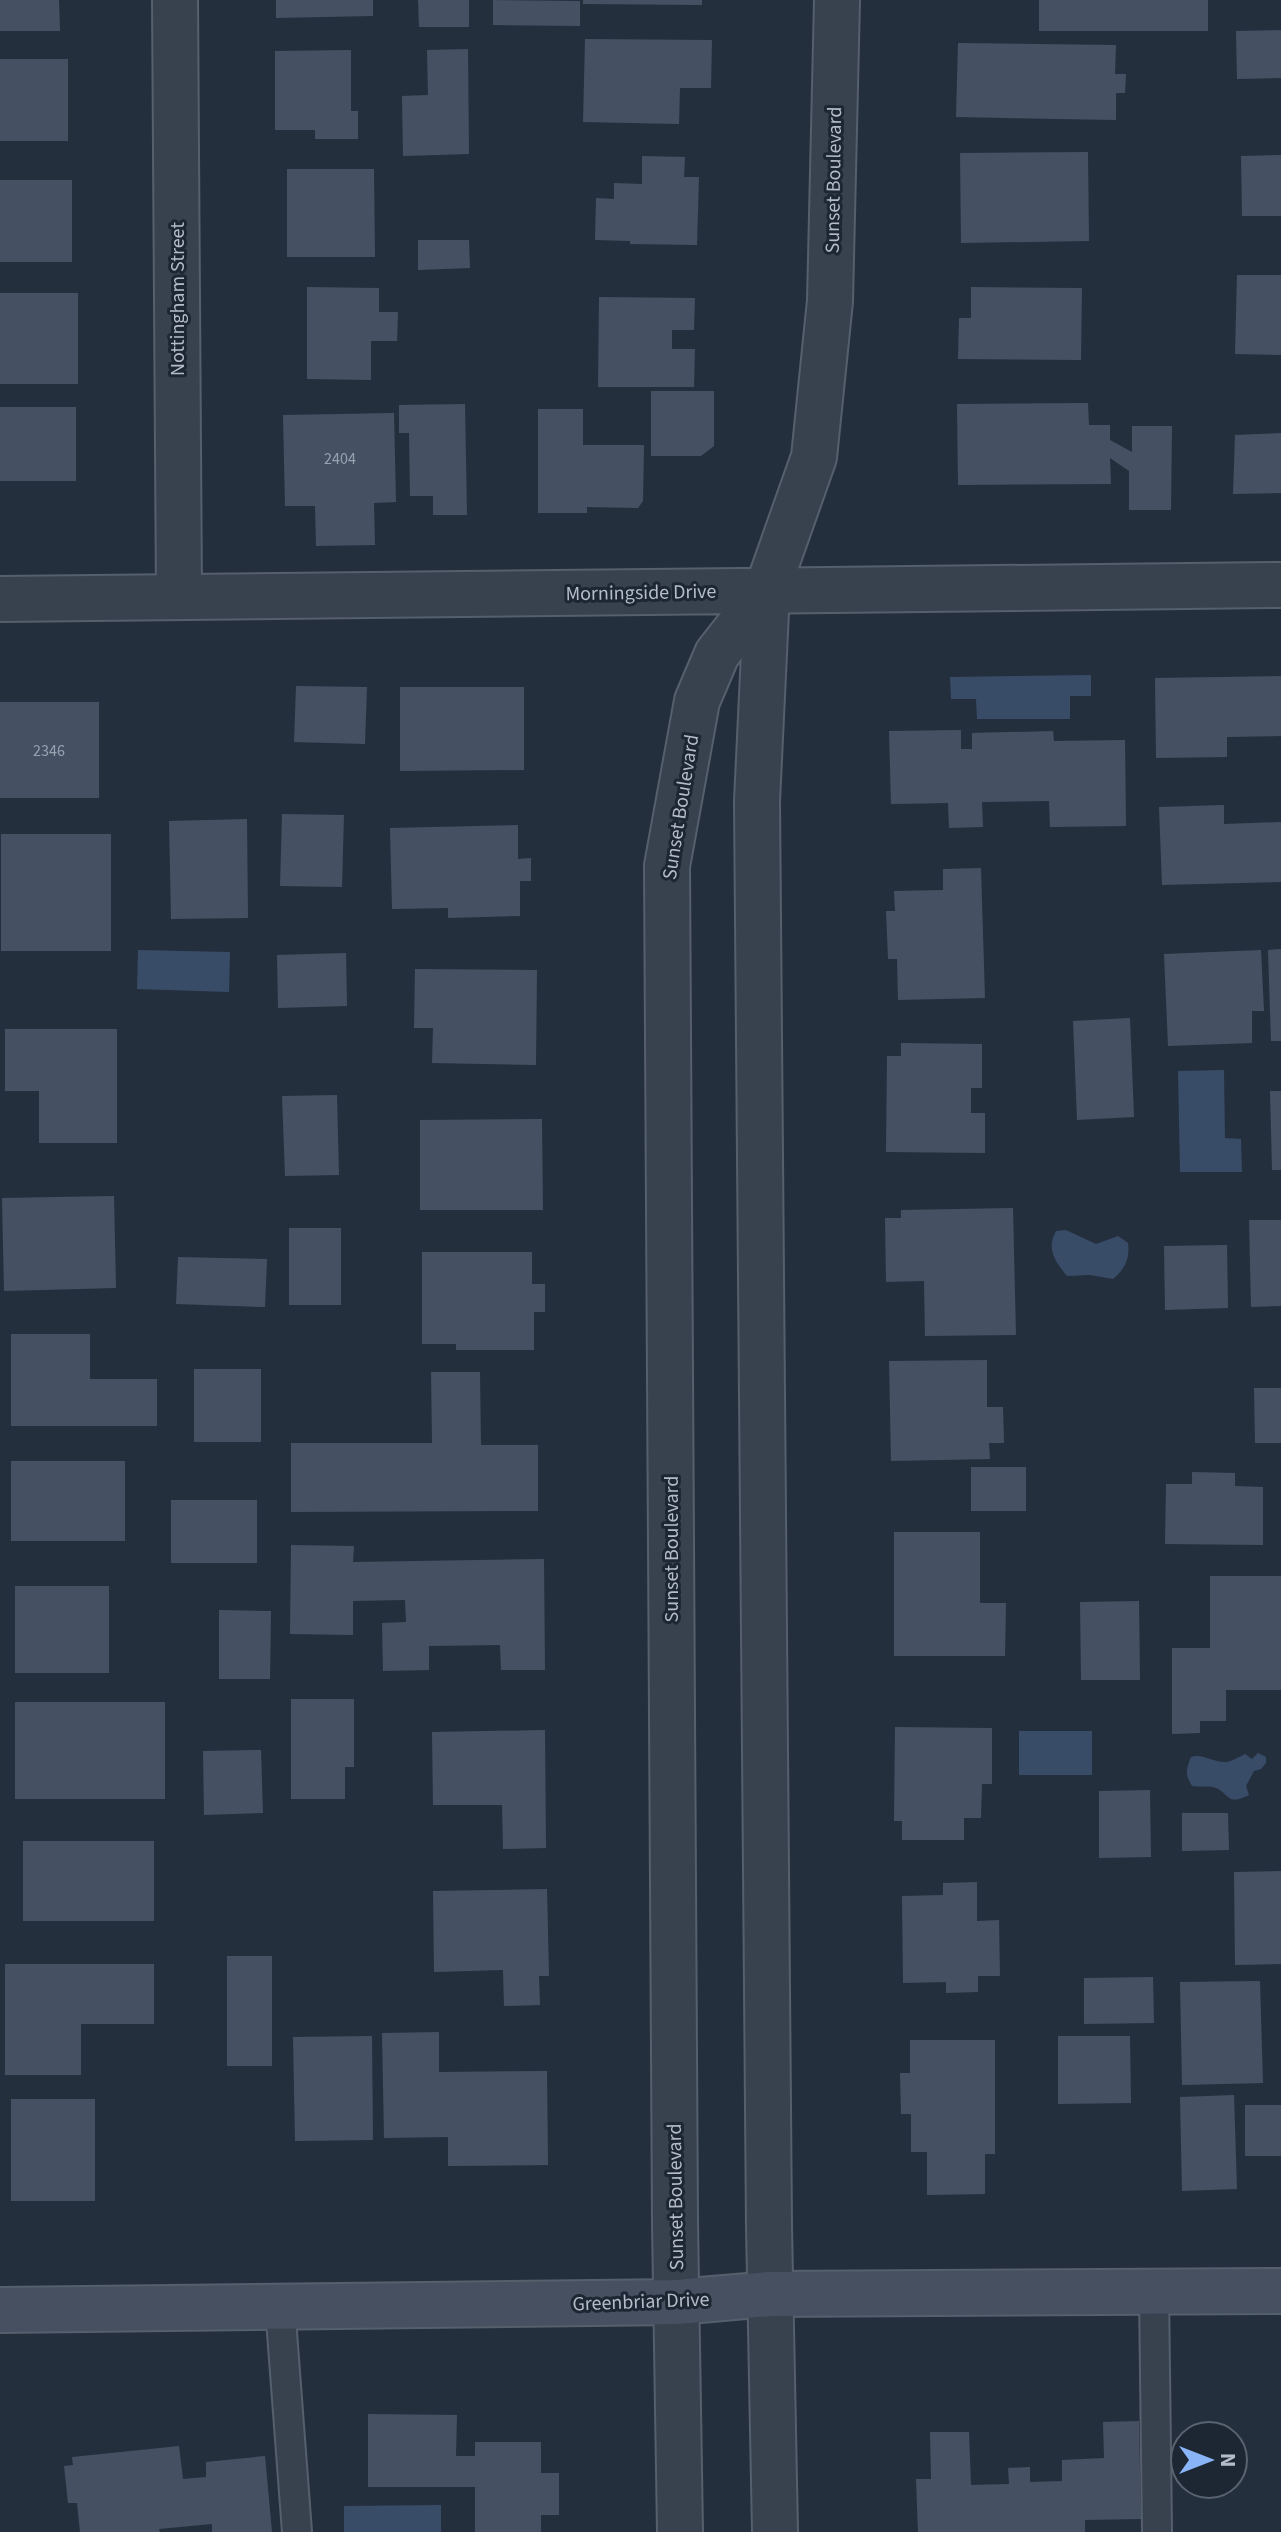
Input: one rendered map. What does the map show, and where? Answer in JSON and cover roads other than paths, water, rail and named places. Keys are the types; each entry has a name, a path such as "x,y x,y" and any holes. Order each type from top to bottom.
{"main road":[{"name":"Greenbriar Drive","path":"0,2310 677,2302 770,2294 1281,2291"}],"street":[{"name":"Nottingham Street","path":"175,0 179,597"},
{"name":"Sunset Boulevard","path":"775,2532 770,2294 757,817 767,590 814,457 830,301 837,0"},
{"name":"Morningside Drive","path":"0,599 1281,585"},
{"name":"Sunset Boulevard","path":"680,2532 667,866 697,701 717,654 767,590"}],"lane":[{"path":"1154,2292 1157,2532"},
{"path":"280,2306 297,2532"}],"water":[{"path":"1091,675 1091,696 1070,696 1070,719 977,719 976,699 951,699 950,677"},
{"path":"138,950 230,952 229,992 137,989"},
{"path":"1224,1070 1225,1138 1241,1139 1242,1172 1180,1172 1178,1071"},
{"path":"1066,1230 1096,1244 1118,1236 1128,1243 1124,1267 1113,1279 1090,1275 1067,1276 1052,1249 1056,1231"},
{"path":"1019,1731 1092,1731 1092,1775 1019,1775"},
{"path":"1258,1753 1266,1757 1266,1763 1254,1771 1246,1786 1249,1795 1236,1800 1213,1787 1192,1786 1188,1779 1191,1757 1226,1762 1245,1754 1252,1759"},
{"path":"441,2505 441,2532 344,2532 344,2506"}]}
